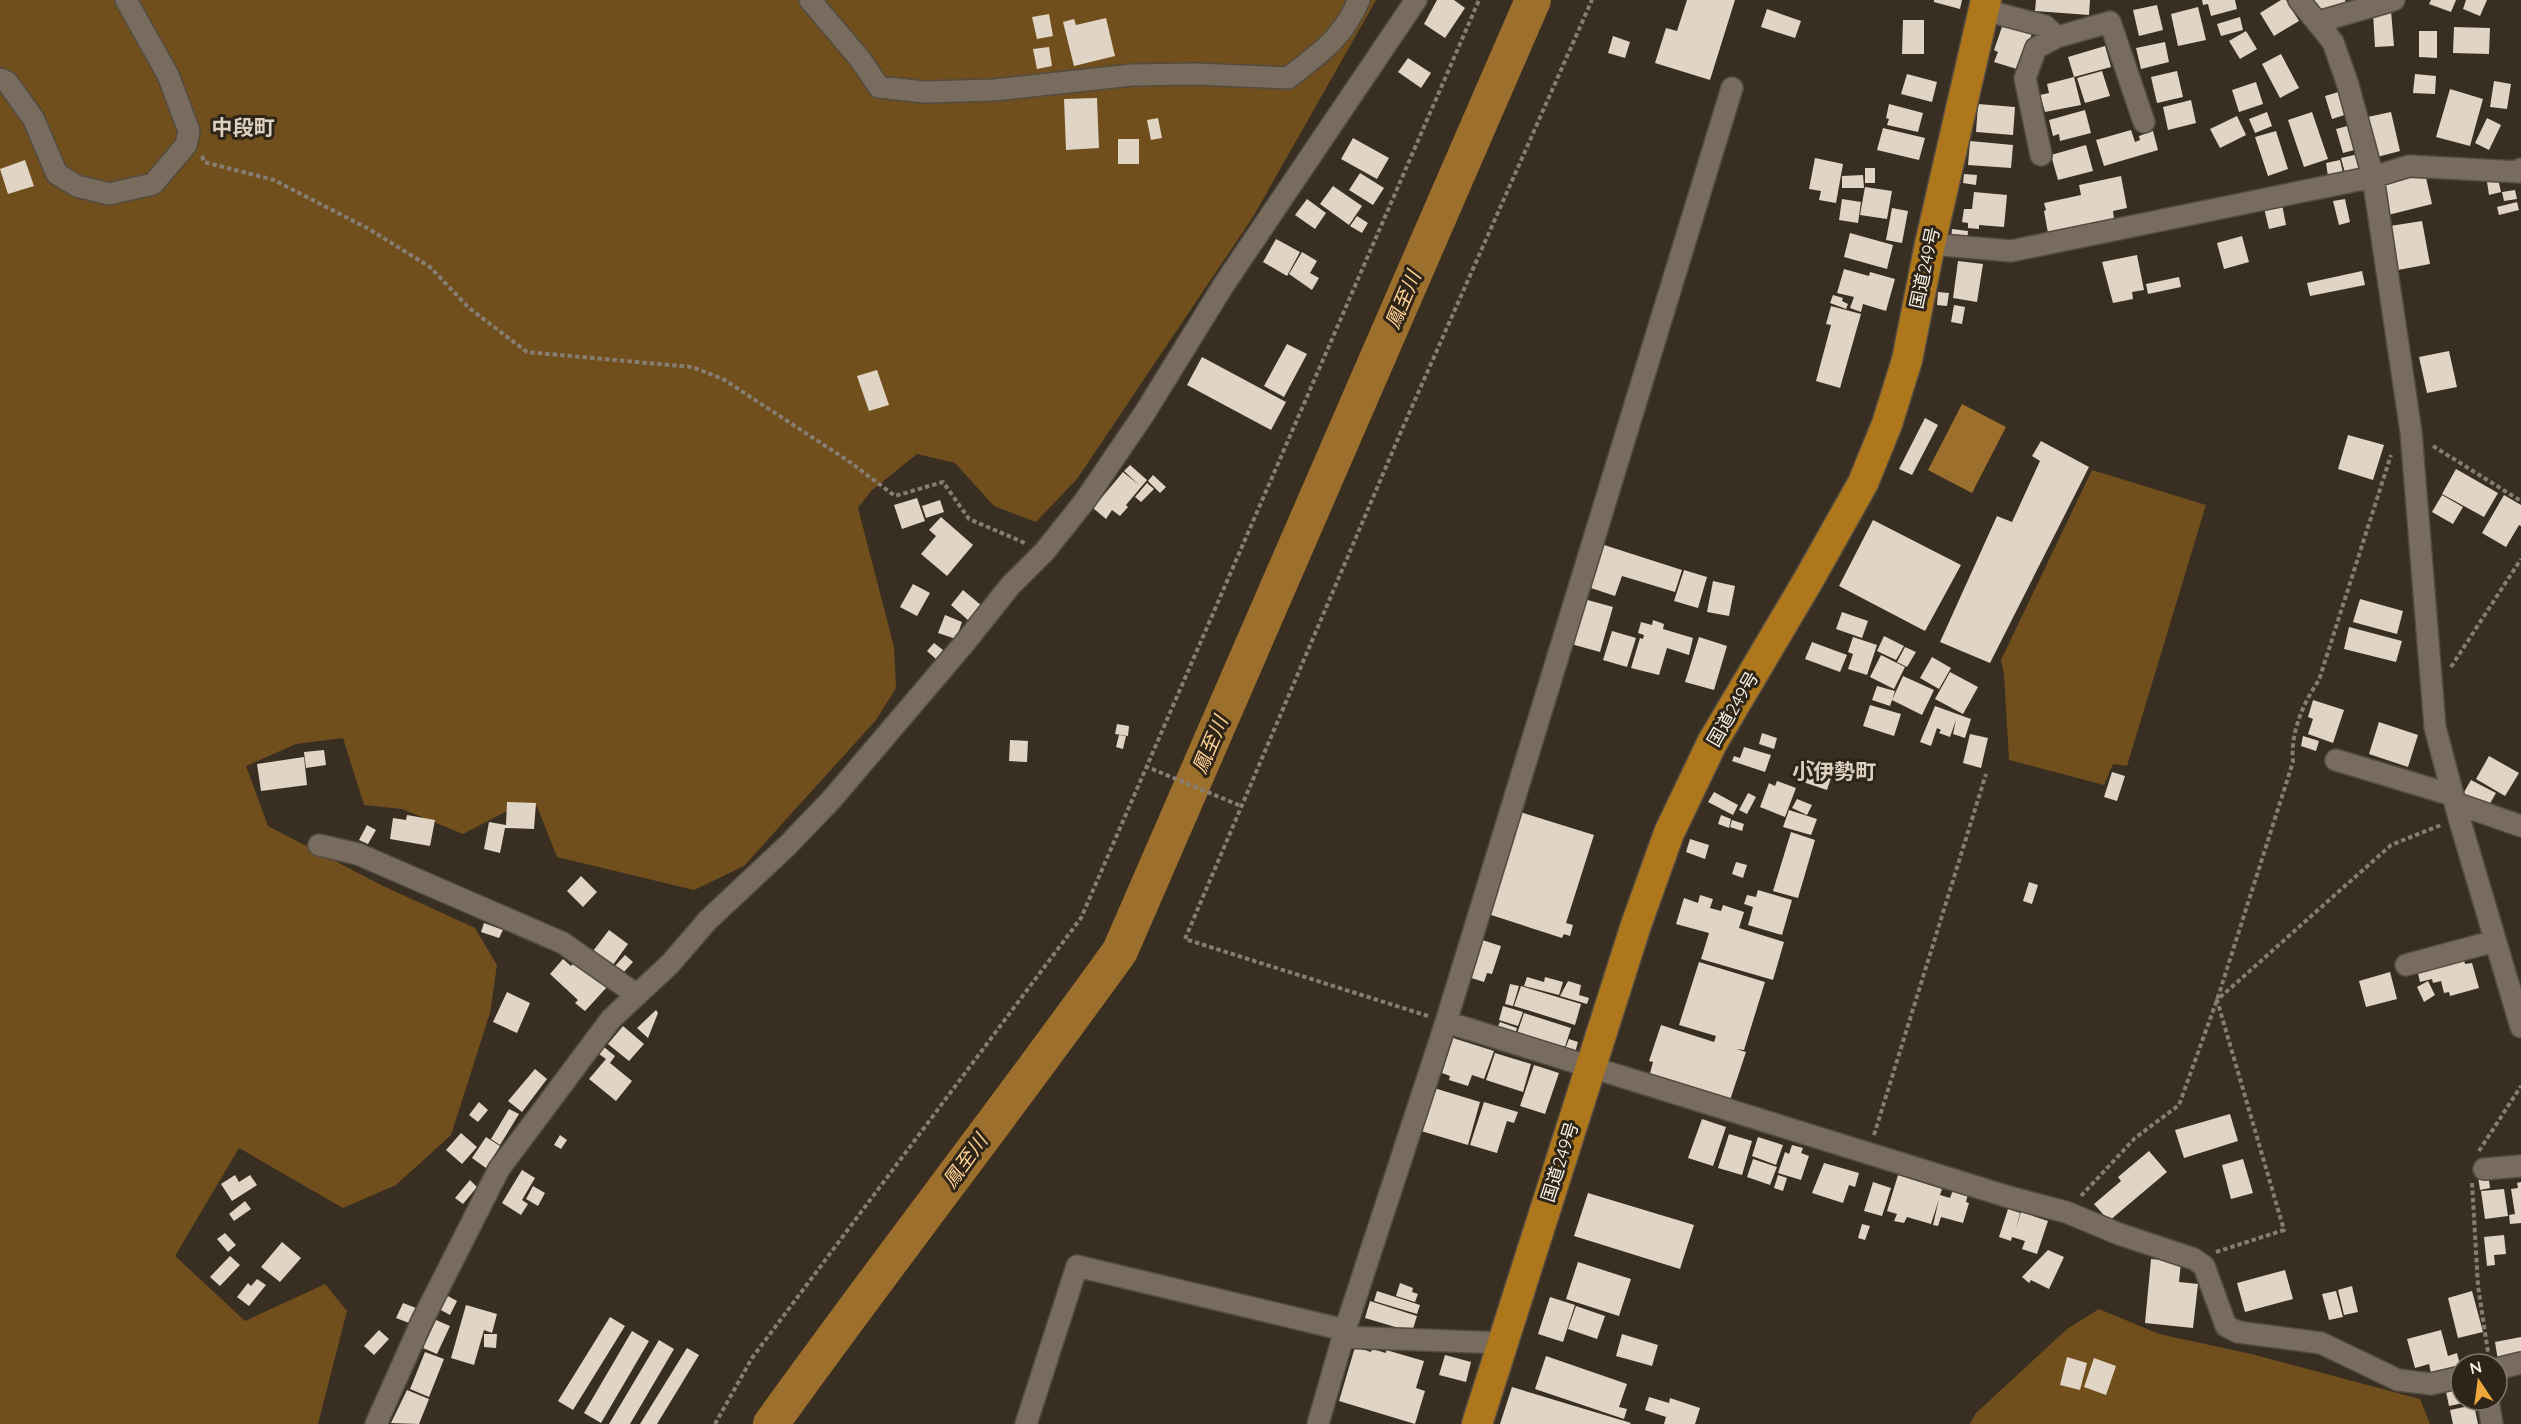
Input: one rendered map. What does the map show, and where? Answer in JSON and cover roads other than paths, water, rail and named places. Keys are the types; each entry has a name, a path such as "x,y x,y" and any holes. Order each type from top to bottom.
{"highway":[{"name":"国道249号","path":"1477,1424 1590,1066 1669,832 1712,743 1809,579 1868,472 1887,424 1907,360 1930,244 1985,5"}],"street":[{"path":"0,79 7,82 33,118 57,174 77,186 110,194 153,184 186,145 189,131 168,75 126,0"},
{"path":"810,0 860,59 879,87 924,92 994,90 1132,75 1196,74 1288,78 1335,41 1359,0"},
{"path":"376,1424 422,1321 499,1169 611,1019 670,964 708,920 788,845 832,799 1010,586 1045,551 1091,493 1144,414 1223,286 1416,0"},
{"path":"2299,0 2333,42 2349,86 2373,177 2411,432 2434,727 2521,1027"},
{"path":"2318,22 2394,0"},
{"path":"1985,5 2045,26 2057,37"},
{"path":"2041,155 2025,78 2036,48 2057,37 2110,22 2144,122"},
{"path":"1318,1424 1344,1333 1446,1022 1732,88"},
{"path":"1930,244 2011,251 2373,177 2409,166 2520,172 2521,169"},
{"path":"2336,760 2455,805 2521,826"},
{"path":"319,845 358,854 563,943 637,995"},
{"path":"2406,965 2495,940"},
{"path":"1446,1022 2066,1212 2119,1234 2194,1259 2204,1266 2226,1326 2238,1332 2321,1343 2398,1380 2431,1384 2449,1380"},
{"path":"2478,1164 2521,1166"},
{"path":"1026,1424 1077,1266 1344,1333 1503,1343"}],"waterway":[{"name":"鳳至川","path":"771,1424 1120,951 1533,0"}],"district":[{"name":"中段町","path":"243,128"},
{"name":"小伊勢町","path":"1834,772"}]}
